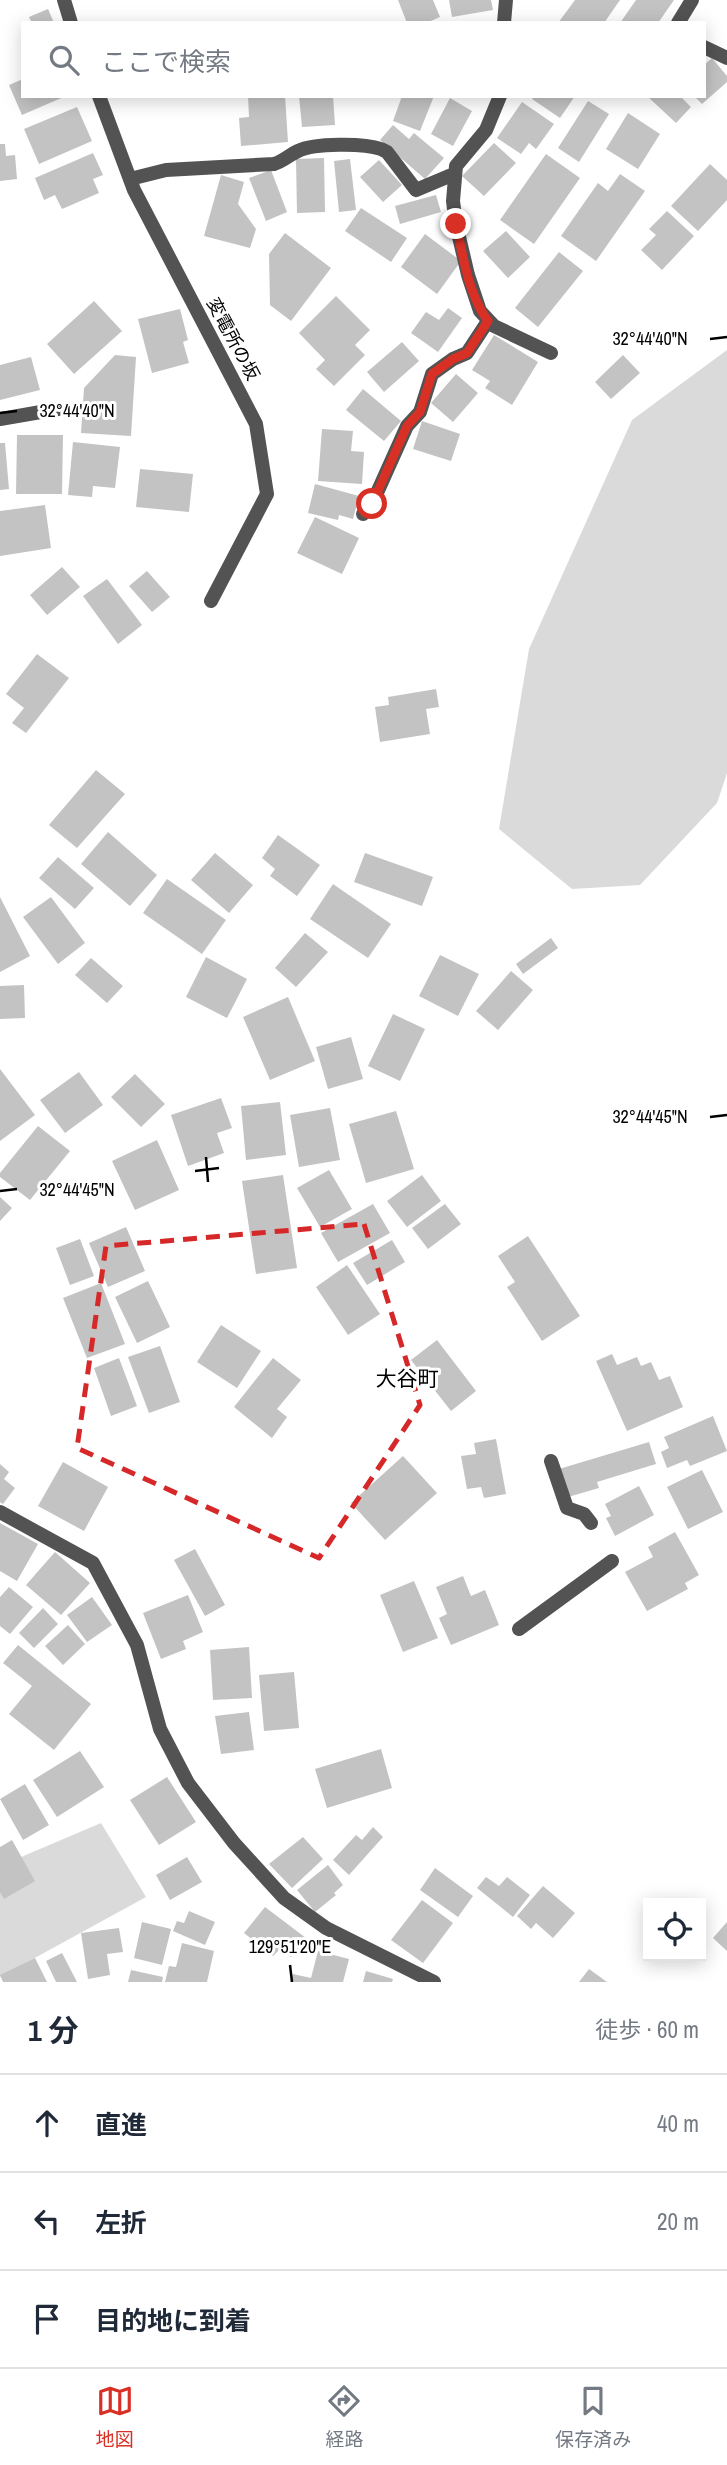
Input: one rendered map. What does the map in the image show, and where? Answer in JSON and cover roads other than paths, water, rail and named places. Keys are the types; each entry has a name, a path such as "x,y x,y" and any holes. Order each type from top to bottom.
{"street":[{"path":"64,0 70,21"},
{"path":"504,21 506,0"},
{"path":"679,21 691,0"},
{"path":"706,48 727,58"},
{"name":"変電所の坂","path":"100,98 130,179 256,424 267,494 211,601"},
{"path":"499,98 486,130 456,166 456,224 468,275 481,311 488,321 551,353"},
{"path":"130,179 166,170 274,164 288,159 298,151 318,146 381,149 387,152 416,190 454,174"},
{"path":"363,514 372,504 407,426 420,412 432,374 467,353 488,321"},
{"path":"0,419 58,409"},
{"path":"551,1461 567,1508 584,1514 591,1523"},
{"path":"0,1512 93,1563 137,1645 160,1729 188,1783 234,1843 284,1898 326,1928 434,1982"},
{"path":"519,1629 612,1561"}],"district":[{"name":"大谷町","path":"407,1379"}]}
